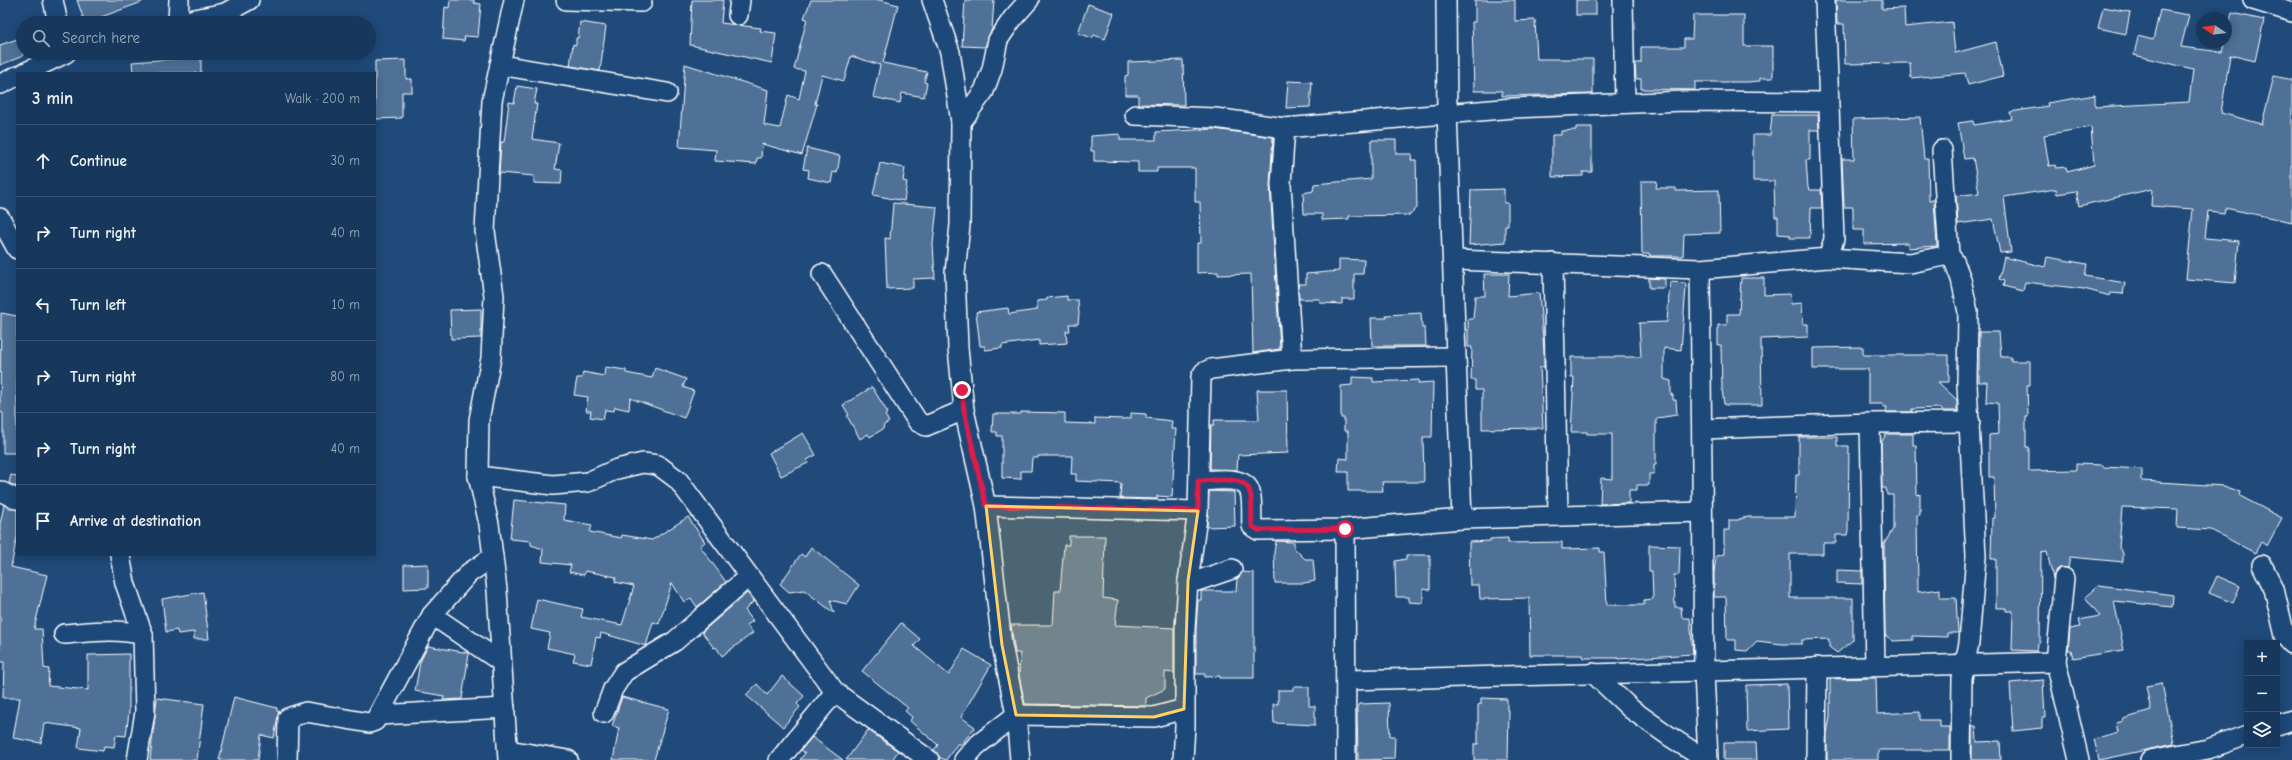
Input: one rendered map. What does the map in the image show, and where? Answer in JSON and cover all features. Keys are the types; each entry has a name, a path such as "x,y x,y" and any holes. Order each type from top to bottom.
{"street":[{"path":"53,0 56,16"},
{"path":"177,16 179,0"},
{"path":"210,16 224,13 249,0"},
{"path":"514,0 492,101 486,231 494,296 491,358 479,420 478,476 489,524 493,556 508,755 568,760"},
{"path":"566,0 642,2"},
{"path":"932,0 950,52 961,122 960,225 955,272 958,348 964,410 986,506 1002,645 1016,715 1020,760"},
{"path":"961,122 984,91 992,69 998,40 1013,18 1029,0"},
{"path":"1446,0 1447,112 1462,519"},
{"path":"1623,0 1625,103"},
{"path":"1824,0 1834,239 1828,258"},
{"path":"2253,0 2288,7"},
{"path":"26,72 51,60"},
{"path":"500,65 667,94"},
{"path":"1135,115 1214,118 1285,128 1447,112 1625,103 1685,101 1828,102"},
{"path":"1285,128 1281,184 1292,359"},
{"path":"1942,150 1949,255 1954,261 1961,279 1968,312 1967,386 1976,556 1969,642 1964,665 1961,760"},
{"path":"0,218 16,247"},
{"path":"1453,260 1700,269 1828,258 1910,263 1949,255"},
{"path":"1553,264 1558,516"},
{"path":"1700,269 1703,429 1702,512 1704,670 1707,760"},
{"path":"822,274 918,422 926,426 964,410"},
{"path":"1183,760 1188,581 1198,511 1201,378 1204,372 1211,369 1292,359 1455,357"},
{"path":"1703,429 1870,423 1970,422"},
{"path":"1870,423 1876,666"},
{"path":"478,476 553,485 588,482 617,469 643,463 658,466 678,480 748,577 835,692 920,758"},
{"path":"1198,481 1236,481 1244,483 1250,491 1252,526 1258,530 1345,529 1462,519 1702,512"},
{"path":"986,506 1198,511"},
{"path":"1345,529 1347,680 1346,760"},
{"path":"120,556 125,583 143,635 144,712 137,760"},
{"path":"287,760 288,718 306,712 369,723 375,721 380,715 432,615 469,573 493,556"},
{"path":"2262,565 2274,589 2285,636 2292,644"},
{"path":"1188,581 1197,581 1232,569"},
{"path":"604,713 613,689 624,672 675,641 748,577"},
{"path":"2064,578 2056,662 2079,760"},
{"path":"432,615 501,662"},
{"path":"64,634 96,631 128,631 143,635"},
{"path":"1347,680 2056,662"},
{"path":"1816,760 1817,667"},
{"path":"1593,673 1631,708 1669,736 1707,760"},
{"path":"778,760 835,692"},
{"path":"380,715 505,708"},
{"path":"964,760 976,746 1016,715 1154,717 1184,709"},
{"path":"2280,724 2292,720"},
{"path":"2150,760 2208,749 2244,736"}],"highlighted area":[{"path":"986,506 1198,511 1188,581 1184,709 1154,717 1016,715 1002,645"}],"building":[{"path":"77,0 142,0 142,2 104,16 83,16"},
{"path":"450,0 474,0 474,3 481,4 478,37 465,36 464,41 443,39 445,7 449,8"},
{"path":"692,0 723,0 721,23 761,28 760,31 776,33 772,63 690,45"},
{"path":"811,0 880,0 898,5 883,63 927,72 924,82 927,83 924,97 902,93 900,103 873,97 880,65 851,56 844,81 822,75 815,104 817,104 802,155 762,144 761,158 757,158 756,164 715,161 716,150 679,147 685,64 768,90 764,125 780,128 788,95 799,99 805,71 794,69 807,19 804,18"},
{"path":"965,0 994,0 992,29 985,47 962,46"},
{"path":"1475,0 1515,0 1515,21 1535,20 1537,59 1593,59 1593,94 1502,96 1502,91 1474,91 1472,22 1475,22"},
{"path":"1576,0 1596,0 1596,15 1576,15"},
{"path":"1836,0 1882,0 1882,9 1904,8 1905,27 1952,22 1955,53 1996,42 2003,76 1968,85 1965,73 1911,78 1910,63 1845,64 1844,24 1837,24"},
{"path":"1088,4 1114,13 1105,39 1094,35 1092,38 1078,33"},
{"path":"2103,7 2130,12 2126,34 2098,28"},
{"path":"2160,10 2189,15 2181,47 2222,52 2223,48 2232,48 2232,13 2264,20 2255,61 2230,55 2221,113 2262,124 2274,76 2292,80 2292,222 2225,208 2224,213 2208,211 2205,238 2239,241 2235,283 2186,279 2193,209 2151,206 2152,189 2079,206 2076,191 2057,194 2056,189 2004,197 2011,252 2000,253 1993,219 1958,224 1956,196 1979,193 1973,158 1964,159 1958,123 1973,121 1974,125 2012,119 2010,112 2048,106 2047,103 2095,95 2095,107 2189,102 2193,69 2134,55 2138,36 2153,40","holes":["2091,127 2094,165 2067,172 2066,167 2056,168 2055,165 2049,166 2044,135"]},
{"path":"1693,15 1744,15 1744,46 1773,46 1773,78 1760,78 1760,81 1748,82 1695,82 1695,90 1641,89 1641,79 1636,79 1635,63 1641,63 1641,47 1684,47 1684,39 1692,39"},
{"path":"580,22 606,26 600,71 570,66 573,44 576,45"},
{"path":"16,39 16,59 0,65 0,45"},
{"path":"201,60 201,72 133,72 132,62"},
{"path":"406,60 406,79 412,79 412,92 402,92 402,118 376,119 375,61"},
{"path":"1183,60 1184,105 1138,104 1138,95 1125,95 1125,76 1128,75 1128,62"},
{"path":"1288,81 1312,82 1310,107 1286,108"},
{"path":"517,86 537,89 534,104 537,104 532,139 559,143 555,169 562,170 561,184 534,183 534,176 499,173 501,142 504,142 509,102 514,103"},
{"path":"1772,115 1818,115 1819,130 1810,130 1810,160 1806,160 1808,188 1810,190 1821,190 1822,208 1811,208 1810,238 1790,238 1790,235 1778,234 1778,217 1775,217 1774,181 1753,181 1753,135 1770,135"},
{"path":"1920,117 1924,159 1928,159 1929,200 1934,200 1937,246 1908,248 1908,243 1864,244 1864,230 1853,230 1853,207 1844,207 1842,159 1854,159 1853,119"},
{"path":"1576,127 1592,127 1592,172 1583,172 1583,176 1552,177 1552,135 1561,135 1561,131 1576,130"},
{"path":"1214,129 1273,137 1270,185 1280,349 1253,353 1251,274 1218,275 1218,272 1197,273 1197,243 1201,243 1200,202 1195,202 1195,168 1157,168 1157,172 1138,172 1138,162 1094,161 1094,151 1091,151 1091,136 1120,134 1120,140 1156,140 1156,132"},
{"path":"1371,140 1396,140 1396,154 1412,154 1411,160 1416,160 1417,208 1410,215 1349,216 1349,219 1322,220 1322,214 1304,214 1303,193 1313,191 1314,184 1371,179"},
{"path":"807,148 840,156 837,173 833,172 831,183 808,178 809,170 803,169"},
{"path":"880,163 905,168 903,181 907,182 904,201 873,195"},
{"path":"1641,181 1657,181 1656,188 1676,188 1676,191 1719,190 1720,233 1684,234 1683,256 1650,256 1650,254 1642,254"},
{"path":"1504,189 1504,203 1508,203 1508,226 1505,226 1505,242 1469,245 1471,190"},
{"path":"893,203 937,207 933,244 935,278 913,279 913,288 887,289 885,238 890,239"},
{"path":"2004,257 2045,267 2047,257 2087,264 2085,276 2125,283 2123,294 2111,293 2110,296 2084,289 2025,282 2023,291 2003,286 2004,281 1999,279"},
{"path":"1339,259 1364,260 1363,274 1354,274 1354,299 1342,299 1342,304 1320,303 1320,299 1299,299 1298,284 1306,284 1306,274 1339,271"},
{"path":"1484,274 1509,274 1508,296 1539,293 1544,350 1544,367 1540,367 1543,428 1482,429 1482,390 1475,390 1475,380 1471,380 1472,347 1468,347 1468,319 1473,319 1475,296 1485,296"},
{"path":"1649,278 1665,279 1665,288 1649,288"},
{"path":"1741,278 1764,278 1764,295 1790,294 1791,304 1802,303 1803,324 1808,324 1808,337 1761,339 1762,405 1724,404 1722,389 1721,345 1718,345 1718,325 1727,325 1727,314 1739,314"},
{"path":"1670,282 1685,283 1686,287 1681,350 1664,348 1664,379 1671,381 1671,395 1673,395 1673,400 1676,400 1677,415 1657,418 1656,420 1656,465 1654,465 1654,474 1649,474 1649,485 1637,485 1637,490 1629,490 1629,503 1600,504 1601,478 1612,479 1612,434 1587,434 1587,432 1571,432 1574,377 1571,377 1571,357 1641,357 1639,323 1667,322"},
{"path":"1067,296 1067,300 1078,300 1079,314 1078,324 1069,324 1070,331 1066,331 1067,343 1039,345 1039,340 1002,345 1002,348 985,350 985,346 980,346 976,312 1008,308 1009,314 1037,310 1037,301 1047,300 1047,298"},
{"path":"481,309 481,338 451,339 450,310"},
{"path":"1,313 16,316 16,453 3,453 3,413 0,412"},
{"path":"1421,313 1422,328 1425,328 1426,346 1372,346 1371,318 1387,318 1386,315"},
{"path":"1979,332 1999,332 2001,357 2011,357 2011,361 2030,361 2030,385 2027,385 2028,417 2026,417 2026,447 2029,447 2029,471 2076,470 2076,464 2103,465 2103,467 2142,469 2142,481 2224,486 2241,492 2240,496 2282,518 2267,546 2261,542 2255,553 2211,530 2177,528 2178,509 2122,507 2119,548 2123,553 2123,562 2070,557 2068,568 2059,568 2055,572 2053,579 2047,552 2041,553 2040,642 2036,651 2012,650 2013,611 2006,611 2006,608 1996,608 1996,559 1991,559 1992,518 1995,518 1994,477 1989,477 1989,435 1999,434 1998,403 1986,402 1987,382 1979,382"},
{"path":"1863,347 1863,355 1949,355 1949,382 1938,382 1957,400 1957,411 1943,411 1940,408 1912,409 1912,412 1886,412 1887,407 1883,407 1883,404 1868,404 1868,369 1813,369 1813,348"},
{"path":"605,367 626,370 626,373 652,378 655,368 686,379 683,387 694,391 684,418 630,398 629,410 615,407 614,411 605,410 603,419 590,417 591,411 586,411 588,397 574,395 577,378 582,378 583,372 604,376"},
{"path":"1352,377 1373,378 1373,382 1419,380 1418,383 1433,382 1432,437 1423,437 1424,482 1382,482 1383,491 1348,491 1348,472 1338,472 1339,458 1348,459 1348,431 1344,431 1344,418 1341,418 1341,386 1352,385"},
{"path":"872,387 888,413 885,415 889,422 884,425 883,429 870,437 868,434 860,439 847,416 849,415 843,405"},
{"path":"1257,390 1287,390 1288,453 1238,455 1237,470 1210,469 1211,425 1214,425 1214,420 1259,420"},
{"path":"1021,412 1065,413 1065,423 1095,424 1095,418 1124,419 1131,418 1131,413 1146,414 1146,418 1172,421 1171,429 1176,429 1172,497 1157,496 1157,499 1120,498 1121,483 1076,481 1076,474 1071,474 1072,456 1038,456 1038,458 1032,458 1031,471 1021,471 1021,479 1002,478 1002,436 997,436 997,432 992,432 993,414 1021,414"},
{"path":"803,433 816,455 807,460 808,463 781,476 769,453"},
{"path":"1886,434 1913,434 1913,445 1916,445 1917,495 1920,494 1920,515 1917,515 1918,592 1940,589 1940,598 1956,598 1958,633 1947,633 1947,637 1913,636 1913,640 1893,641 1885,635 1884,544 1893,529 1893,495 1887,495 1886,488 1882,488 1881,443"},
{"path":"1799,437 1837,437 1837,446 1849,446 1848,530 1847,535 1836,535 1836,543 1823,543 1823,554 1790,554 1790,598 1853,598 1853,640 1837,653 1829,647 1829,639 1802,640 1802,644 1782,644 1757,641 1747,651 1736,650 1736,640 1727,640 1726,597 1714,597 1716,556 1724,554 1724,530 1729,530 1729,520 1739,520 1748,517 1795,517 1796,475 1799,475"},
{"path":"11,475 16,476 16,486 9,483"},
{"path":"1209,491 1234,492 1235,526 1207,527"},
{"path":"514,500 565,505 564,520 592,525 590,532 621,538 622,535 652,540 688,517 705,542 700,546 726,582 697,607 691,598 684,602 672,583 659,624 653,622 646,646 601,633 600,638 596,637 591,664 573,661 575,654 547,648 550,633 531,629 537,599 583,609 581,617 622,625 634,586 615,582 616,577 585,571 584,575 569,572 571,565 542,562 543,549 531,545 531,541 510,539"},
{"path":"4,505 16,510 16,541 11,567 47,575 34,629 42,629 44,668 49,669 48,686 88,690 88,655 129,654 129,712 126,736 116,735 114,747 104,746 103,751 78,748 81,728 44,723 41,743 13,738 20,698 3,698 4,662 0,662 0,524"},
{"path":"1069,536 1105,536 1103,598 1118,600 1115,625 1174,628 1174,673 1165,672 1165,689 1146,698 1146,706 1025,704 1019,676 1020,653 1015,653 1011,625 1053,625 1055,591 1060,591 1064,545 1069,545"},
{"path":"1508,538 1508,543 1562,542 1562,549 1600,548 1600,552 1604,552 1607,605 1644,605 1644,600 1653,599 1652,571 1649,571 1649,545 1680,546 1679,575 1674,575 1675,607 1681,607 1682,618 1690,618 1693,654 1618,659 1583,658 1582,655 1530,655 1529,598 1480,599 1479,585 1470,585 1469,542"},
{"path":"1276,541 1294,542 1294,548 1305,559 1313,559 1315,581 1304,583 1275,583 1274,552"},
{"path":"811,547 859,585 847,604 830,600 834,613 804,590 789,592 780,584 801,554 805,557"},
{"path":"1406,555 1430,555 1430,590 1423,589 1423,603 1409,602 1409,597 1396,597 1395,561 1406,559"},
{"path":"428,564 428,588 404,589 404,565"},
{"path":"1837,570 1862,571 1862,584 1837,583"},
{"path":"1242,572 1254,573 1254,678 1220,678 1220,676 1205,677 1205,674 1196,674 1196,629 1198,600 1201,600 1201,591 1236,591 1237,579"},
{"path":"2217,576 2240,586 2233,603 2209,593"},
{"path":"2099,585 2173,595 2172,607 2114,601 2124,650 2073,658 2071,650 2068,650 2070,629 2081,627 2079,620 2100,616 2085,597"},
{"path":"203,592 209,639 194,639 194,632 178,634 177,630 166,632 162,599"},
{"path":"747,593 754,601 745,610 753,621 747,625 753,633 722,656 702,632"},
{"path":"901,623 920,639 914,646 949,675 964,649 991,665 961,717 975,727 961,745 958,743 946,760 940,758 934,750 938,745 910,721 912,717 905,711 908,708 862,671"},
{"path":"428,646 469,653 462,699 443,700 444,696 415,691 420,662"},
{"path":"782,676 804,696 797,704 800,707 783,727 746,695 757,684 767,695"},
{"path":"1876,678 1877,714 1920,712 1920,720 1940,720 1940,727 1950,727 1950,750 1878,750 1878,760 1827,760 1827,733 1830,717 1830,679"},
{"path":"2043,680 2045,718 2042,718 2042,728 2013,731 2010,683"},
{"path":"2162,683 2174,744 2099,760 2094,739 2118,732 2116,723 2124,721 2123,719 2151,711 2146,686"},
{"path":"1787,684 1788,729 1747,731 1746,685"},
{"path":"1293,687 1309,687 1309,706 1315,706 1315,725 1274,723 1273,704 1278,704 1278,690 1293,690"},
{"path":"234,697 277,708 277,711 279,712 274,738 261,735 258,760 219,760"},
{"path":"622,697 669,709 654,760 613,760 619,728 612,726"},
{"path":"157,698 204,704 197,760 150,760"},
{"path":"1481,698 1507,699 1507,710 1509,710 1508,760 1474,760 1474,744 1478,744 1478,705 1481,704"},
{"path":"1389,703 1390,736 1395,736 1394,759 1358,760 1357,707 1359,704"},
{"path":"1972,726 1976,726 1977,742 2000,741 2001,760 1972,760"},
{"path":"868,730 898,751 892,760 846,760"},
{"path":"812,737 843,760 800,760 805,753 801,750"},
{"path":"1724,743 1756,743 1757,760 1724,760"}],"route":[{"path":"962,390 964,410 986,506 1198,511 1198,481 1236,481 1244,483 1250,491 1252,526 1258,530 1345,529"}]}
